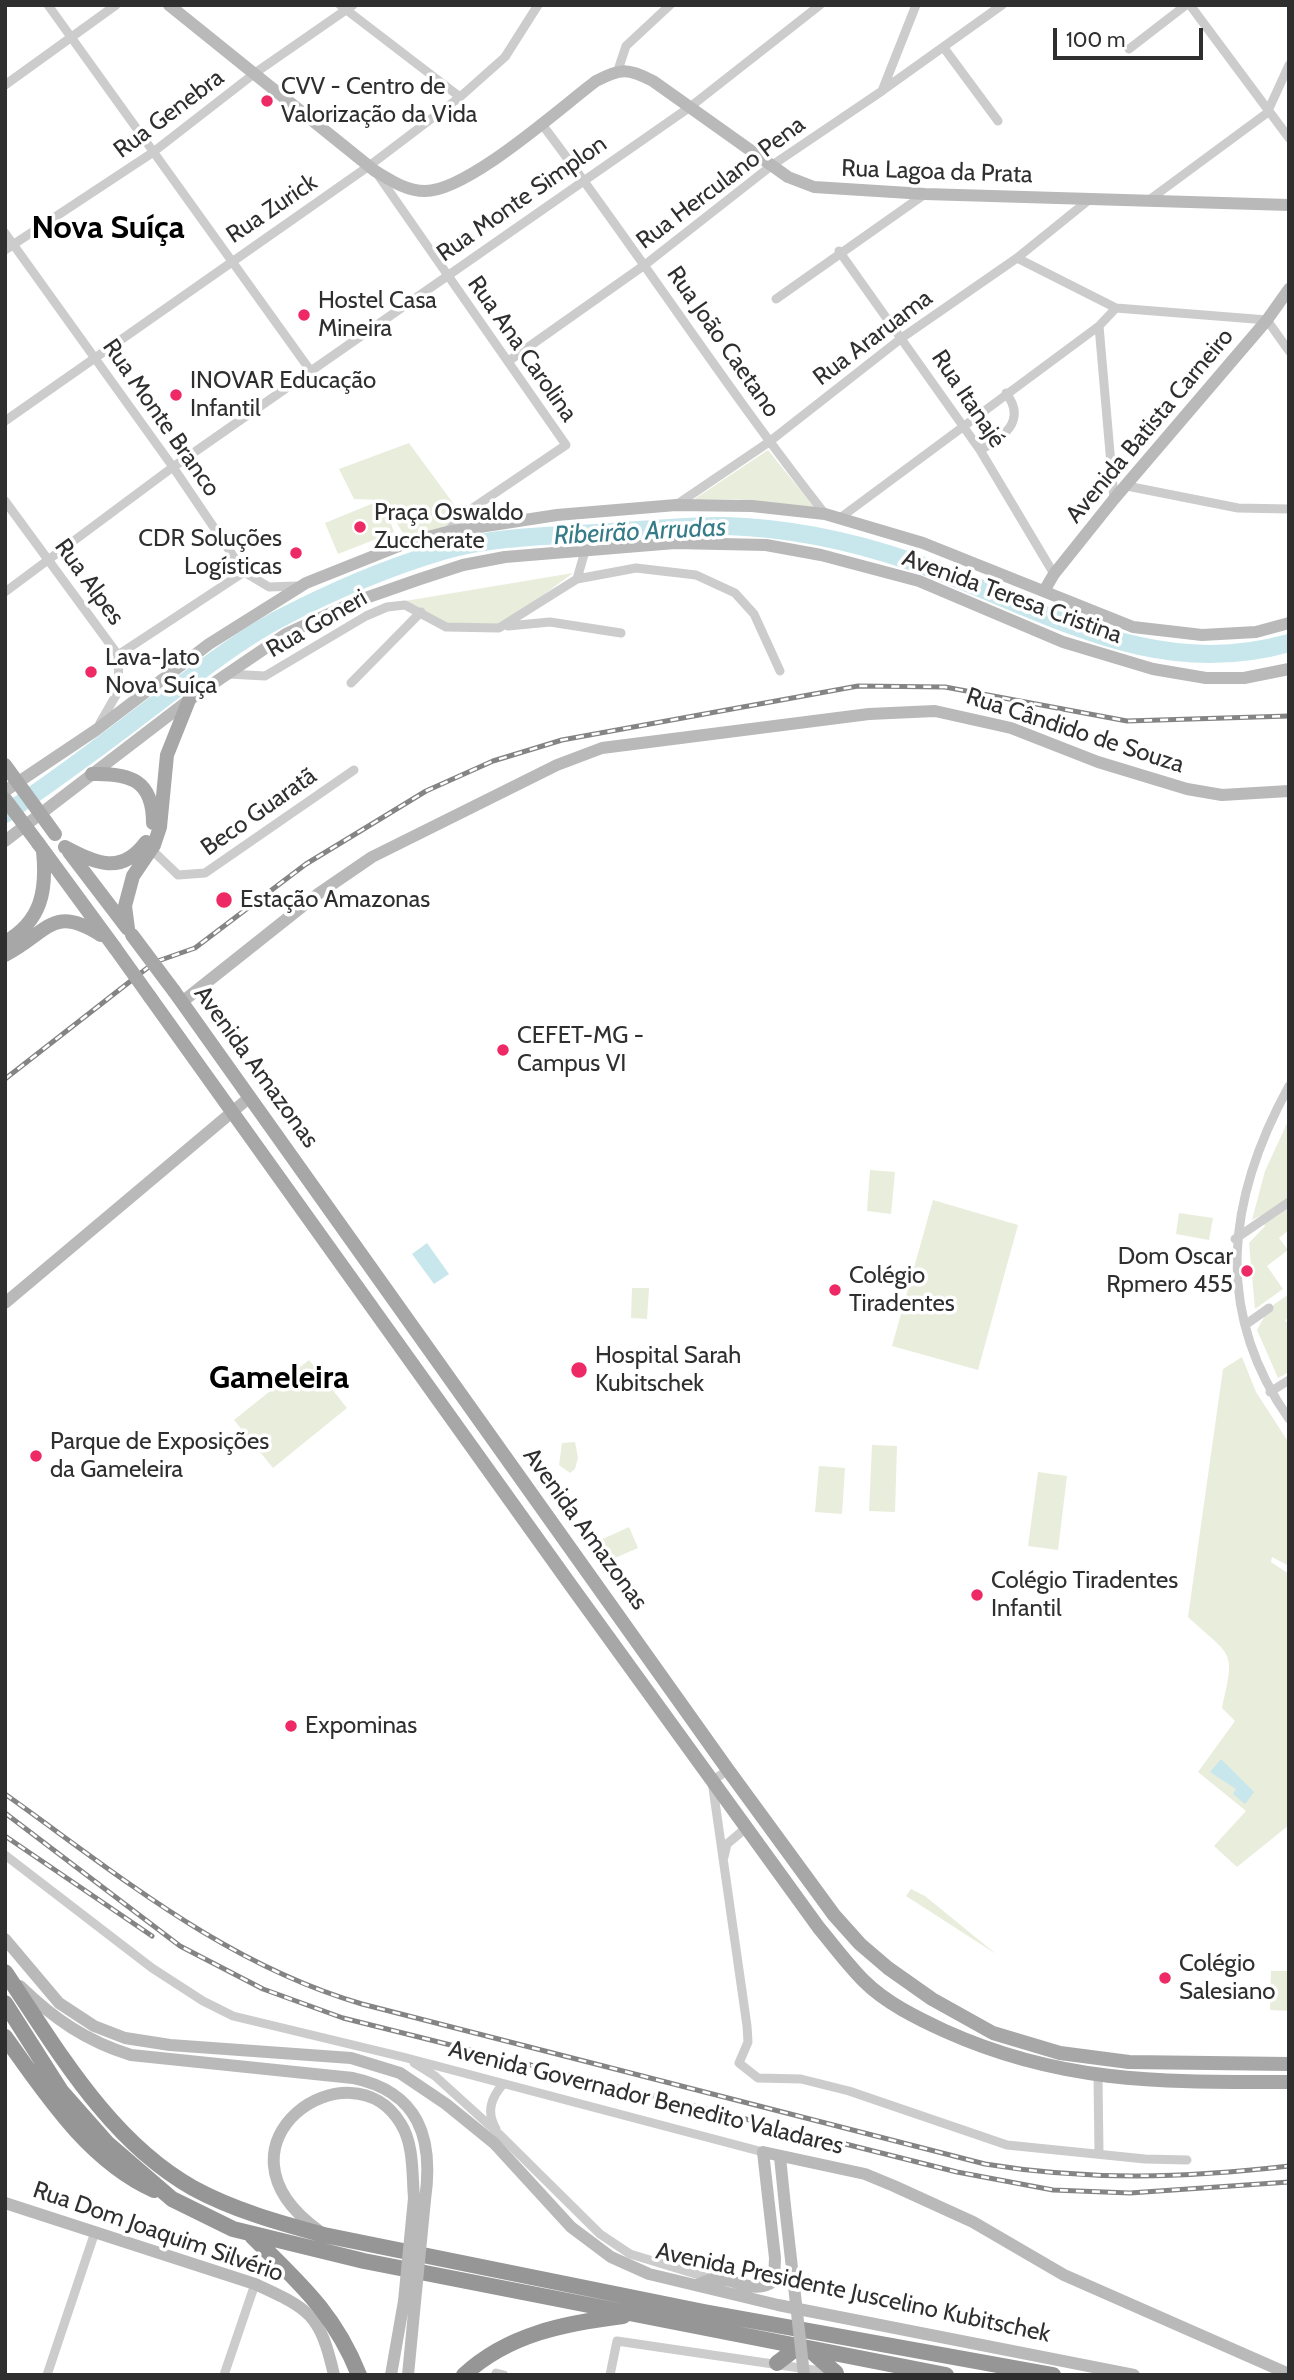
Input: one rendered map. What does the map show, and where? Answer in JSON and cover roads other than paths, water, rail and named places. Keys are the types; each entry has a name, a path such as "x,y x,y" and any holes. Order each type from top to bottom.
{"highway":[{"name":"Avenida Presidente Juscelino Kubitschek","path":"5,1972 64,2062 152,2161 194,2188 277,2222 324,2235 704,2312 1053,2375"},
{"path":"5,2003 61,2091 107,2143 172,2199"},
{"path":"5,2017 32,2074"},
{"path":"5,2037 82,2137 120,2171 130,2179 250,2234 364,2261 946,2375"},
{"path":"250,2234 323,2307 345,2341 359,2375"},
{"path":"464,2375 520,2339 564,2323 638,2315"},
{"path":"777,2363 803,2349"},
{"path":"803,2349 839,2374"}],"main road":[{"path":"169,5 372,169 413,190 440,189 469,176 596,81 618,70"},
{"name":"Rua Lagoa da Prata","path":"618,70 637,72 653,81 771,166 788,177 814,187 925,194 1289,205"},
{"name":"Avenida Batista Carneiro","path":"1044,591 1054,574 1114,499 1267,320 1289,289"},
{"name":"Avenida Teresa Cristina","path":"5,791 96,730 209,644 306,583 409,542 447,532 557,515 676,505 752,506 825,514 923,543 1133,627 1202,635 1256,632 1289,623"},
{"name":"Avenida Teresa Cristina","path":"5,841 189,700 286,634 323,615 420,579 463,565 505,557 676,543 766,545 821,555 919,581 1070,645 1153,669 1206,678 1244,678 1289,670"},
{"path":"130,932 125,906 133,876 151,849 160,827 167,755 189,700"},
{"name":"Rua Cândido de Souza","path":"178,996 372,857 557,765 602,748 899,712 945,712 1011,728 1098,762 1187,789 1222,795 1289,791"},
{"name":"Avenida Amazonas","path":"5,765 178,996 728,1770 834,1915 860,1944 932,1999 993,2033 1060,2053 1129,2062 1289,2064"},
{"path":"65,847 93,862 107,864 124,862 138,853 149,839 153,804 143,789 132,777 118,774 92,775"},
{"name":"Avenida Amazonas","path":"5,799 233,1111 480,1463 552,1556 819,1928 865,1982 897,2006 988,2050 1098,2077 1289,2082"},
{"path":"5,942 21,931 41,905 46,879 41,847"},
{"path":"5,955 59,920 68,919 80,922 111,944"},
{"path":"151,998 172,1007 178,996"},
{"path":"5,1303 250,1097"},
{"name":"Avenida Presidente Juscelino Kubitschek","path":"5,1939 58,2003 94,2026 125,2038 170,2045 351,2058 400,2073 446,2104 494,2143 571,2227 611,2257 649,2274 696,2286 1135,2375"},
{"path":"5,1972 38,2004 75,2032 101,2046 131,2055 353,2078 379,2084 400,2098 415,2113 426,2150 428,2174 419,2199 409,2301 408,2375"},
{"path":"324,2235 300,2217 284,2196 275,2178 272,2157 281,2131 299,2109 323,2096 356,2092 391,2110 409,2144 419,2199"},
{"path":"696,2286 714,2279 753,2287 767,2286 774,2281 775,2258 763,2152"},
{"name":"Avenida Governador Benedito Valadares","path":"763,2152 865,2174 894,2186 973,2222 1064,2274 1289,2374"},
{"path":"780,2157 804,2375"},
{"name":"Rua Dom Joaquim Silvério","path":"5,2203 255,2284 295,2302 310,2314 322,2331 334,2375"},
{"path":"391,2375 409,2301"}],"street":[{"path":"48,5 310,370"},
{"path":"5,85 116,5"},
{"name":"Rua Zurick","path":"5,422 230,261 372,169 505,57 538,5"},
{"path":"618,70 626,46 670,5"},
{"name":"Rua Monte Simplon","path":"5,592 173,467 310,370 690,107 820,5"},
{"path":"882,91 916,5"},
{"name":"Rua Herculano Pena","path":"510,360 646,264 771,166 944,48 1002,5"},
{"path":"1129,48 1188,5 1267,113 1289,138"},
{"path":"346,7 460,97"},
{"name":"Rua Genebra","path":"9,247 152,153 346,7"},
{"path":"944,48 998,121"},
{"path":"1149,200 1267,113 1289,65"},
{"name":"Rua João Caetano","path":"541,123 646,264 769,442 825,514"},
{"name":"Rua Ana Carolina","path":"372,169 510,360 566,445 464,514 447,532"},
{"path":"776,299 839,251 925,194"},
{"name":"Rua Araruama","path":"676,505 769,442 903,337 1017,258 1091,198"},
{"name":"Rua Monte Branco","path":"5,233 9,247 95,356 244,572 269,587 281,589 306,583"},
{"name":"Rua Itanajé","path":"839,251 903,337 980,450 1054,574"},
{"path":"1017,258 1116,308 1267,320 1289,351"},
{"path":"840,518 1099,326 1116,308"},
{"path":"1099,326 1114,499"},
{"path":"980,450 1007,434 1015,420 1012,400 1006,393"},
{"path":"1127,486 1238,508 1289,509"},
{"name":"Rua Alpes","path":"5,501 118,655 119,690 96,730"},
{"path":"577,579 585,551"},
{"path":"499,628 577,579 636,568 696,575 735,593 754,614 780,671"},
{"path":"118,655 244,572"},
{"name":"Rua Goneri","path":"226,674 265,676 387,607 405,604 446,627 499,628 550,622 621,633"},
{"path":"351,683 421,612"},
{"name":"Beco Guaratã","path":"151,849 178,875 205,873 354,770"},
{"path":"1289,1086 1265,1129 1248,1179 1235,1239 1245,1325 1270,1392 1289,1419"},
{"path":"1235,1239 1289,1202"},
{"path":"1245,1325 1269,1308"},
{"path":"1270,1392 1289,1380"},
{"path":"728,1770 712,1781 747,2026 748,2042 739,2063 758,2078 801,2079 849,2091 1007,2145 1188,2160"},
{"path":"723,1862 727,1844 746,1828"},
{"name":"Avenida Governador Benedito Valadares","path":"5,1855 152,1968 203,2001 233,2016 404,2057 763,2152"},
{"path":"404,2057 435,2076 520,2154 579,2215 630,2254 714,2279"},
{"path":"1098,2077 1099,2153"},
{"path":"499,2134 491,2122 490,2108 494,2094 503,2084"},
{"path":"520,2154 528,2180"},
{"path":"47,2375 95,2232"},
{"path":"224,2375 255,2284"},
{"path":"610,2375 617,2341 839,2374"}],"water":[{"path":"427,1243 449,1274 434,1284 412,1254"},
{"path":"1221,1759 1254,1792 1245,1804 1233,1794 1236,1789 1210,1772"}],"waterway":[{"name":"Ribeirão Arrudas","path":"5,814 224,654 277,620 338,590 400,565 462,546 499,540 694,526 774,530 820,537 888,554 1095,634 1141,646 1188,653 1237,653 1289,643"}],"railway":[{"path":"5,1079 155,962 195,948 306,864 426,791 493,761 562,740 858,686 945,687 1127,721 1289,716"},
{"path":"5,1794 132,1886 219,1942 312,1987 362,2004 985,2164 1061,2173 1137,2176 1289,2166"},
{"path":"5,1813 180,1946 263,1989 343,2018 957,2172 1053,2190 1130,2193 1289,2182"},
{"path":"5,1836 152,1936"}],"place":[{"name":"CVV - Centro de Valorização da Vida","path":"267,101"},
{"name":"Hostel Casa Mineira","path":"304,315"},
{"name":"INOVAR Educação Infantil","path":"176,395"},
{"name":"Praça Oswaldo Zuccherate","path":"360,527"},
{"name":"CDR Soluções Logísticas","path":"296,553"},
{"name":"Lava-Jato Nova Suíça","path":"91,672"},
{"name":"Estação Amazonas","path":"224,900"},
{"name":"CEFET-MG - Campus VI","path":"503,1050"},
{"name":"Dom Oscar Rpmero 455","path":"1247,1271"},
{"name":"Colégio Tiradentes","path":"835,1290"},
{"name":"Hospital Sarah Kubitschek","path":"579,1370"},
{"name":"Parque de Exposições da Gameleira","path":"36,1456"},
{"name":"Colégio Tiradentes Infantil","path":"977,1595"},
{"name":"Expominas","path":"291,1726"},
{"name":"Colégio Salesiano","path":"1165,1978"}],"district":[{"name":"Nova Suíça","path":"108,229"},
{"name":"Gameleira","path":"279,1379"}]}
